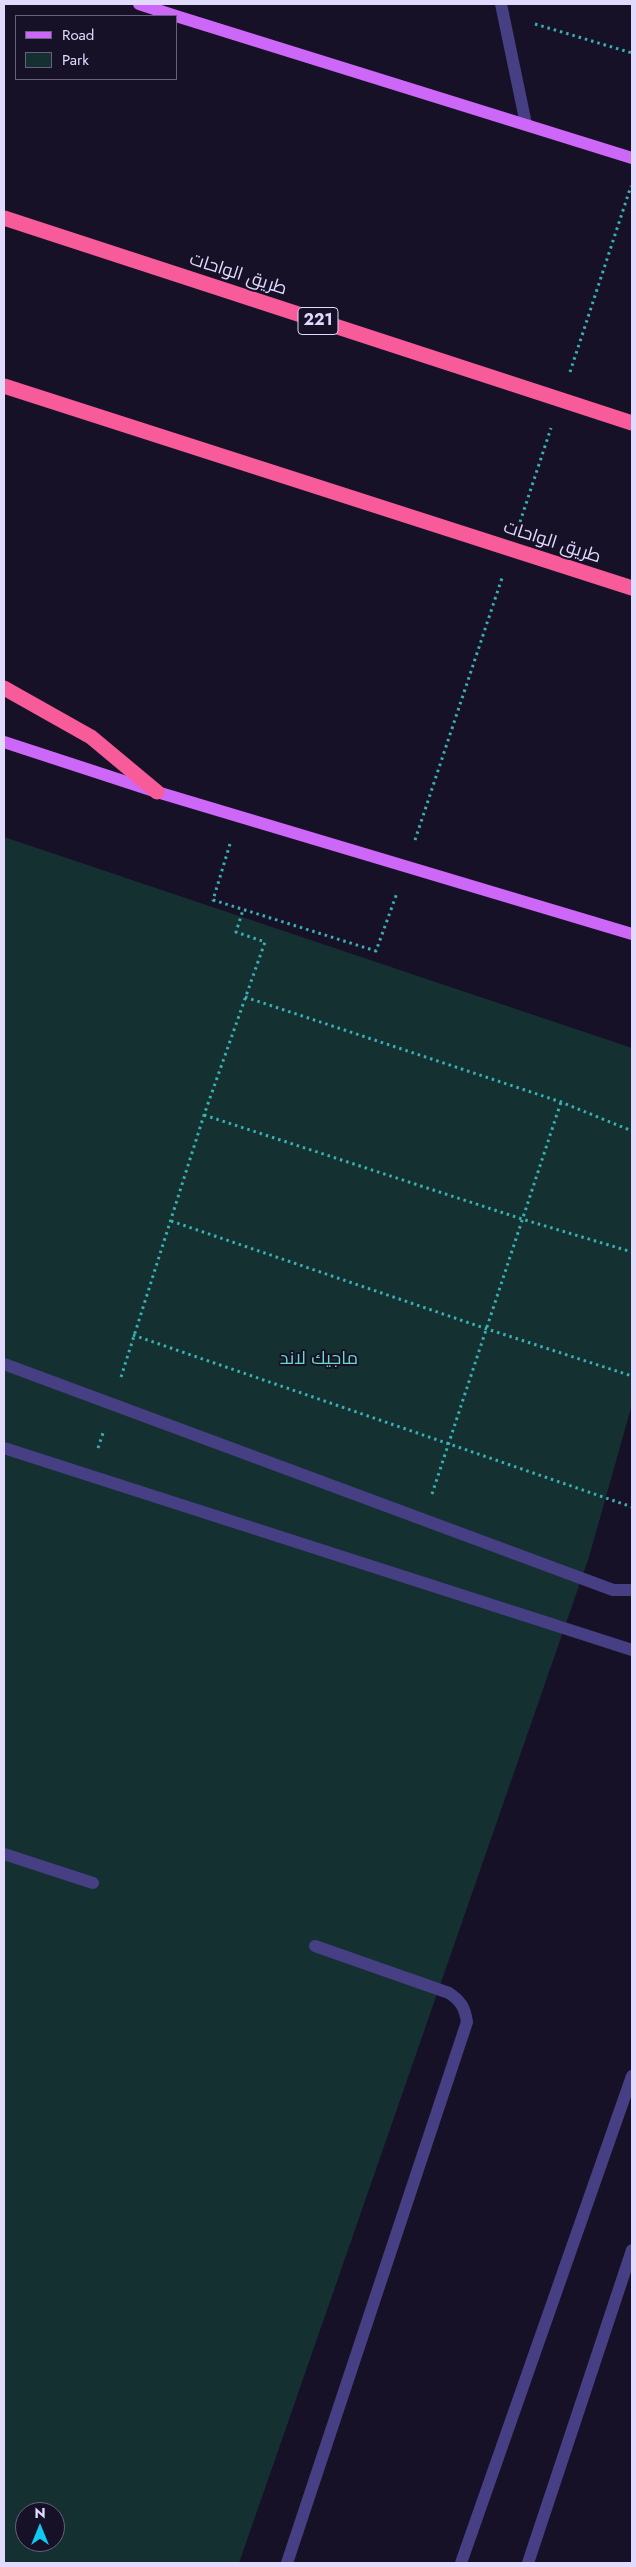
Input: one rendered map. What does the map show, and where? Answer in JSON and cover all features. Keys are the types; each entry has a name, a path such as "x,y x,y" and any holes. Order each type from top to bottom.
{"highway":[{"name":"طريق الواحات","path":"4,218 632,423"},
{"name":"طريق الواحات","path":"4,386 632,588"},
{"path":"4,688 91,737 157,792"}],"main road":[{"path":"139,4 173,15"},
{"path":"178,17 632,158"},
{"path":"4,742 238,817 632,934"}],"street":[{"path":"501,4 526,124"},
{"path":"4,1364 613,1590 632,1590"},
{"path":"4,1448 632,1650"},
{"path":"4,1854 93,1883"},
{"path":"287,2563 467,2022 465,2010 459,2000 449,1994 315,1946"},
{"path":"461,2563 632,2076"},
{"path":"528,2563 632,2250"}],"path":[{"path":"535,24 632,53"},
{"path":"238,817 213,900 376,951 396,895"},
{"path":"89,1475 204,1115 265,942 236,932 243,910"},
{"path":"245,997 561,1102 632,1131"},
{"path":"424,1520 561,1102"},
{"path":"204,1115 522,1219 632,1252"},
{"path":"171,1221 486,1329 632,1376"},
{"path":"133,1335 632,1507"}],"green space":[{"name":"ماجيك لاند","path":"4,837 632,1048 632,1404 589,1557 239,2563 4,2563"}]}
